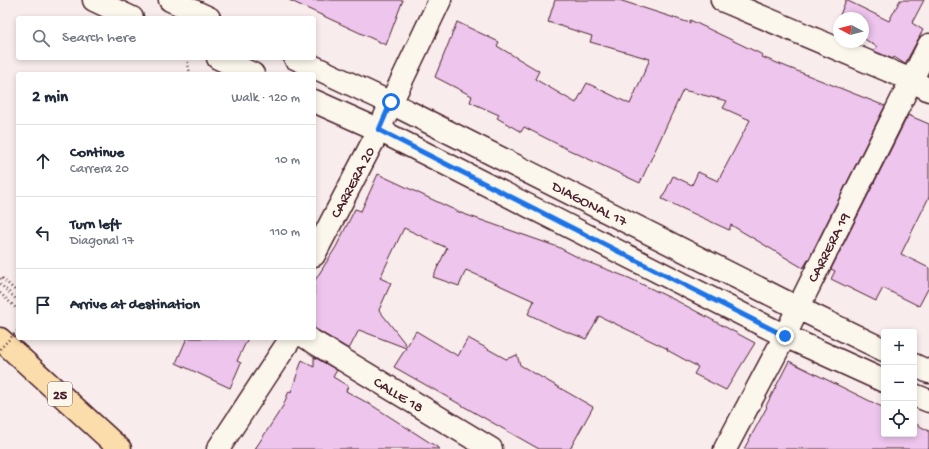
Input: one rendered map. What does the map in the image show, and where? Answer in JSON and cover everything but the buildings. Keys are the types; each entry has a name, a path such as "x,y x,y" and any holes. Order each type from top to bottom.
{"highway":[{"name":"25","path":"0,339 120,449"}],"street":[{"path":"94,0 128,16"},
{"path":"170,0 205,16"},
{"name":"CARRERA 20","path":"316,251 379,130 440,0"},
{"path":"722,0 920,85"},
{"name":"CARRERA 19","path":"725,449 785,336 798,308 920,85 929,44"},
{"path":"222,60 249,72"},
{"name":"DIAGONAL 17","path":"299,60 391,102 881,349"},
{"name":"DIAGONAL 17","path":"316,102 379,130 785,336 881,380"},
{"path":"218,449 290,340"},
{"name":"CALLE 18","path":"310,340 491,449"},
{"path":"917,366 929,372"},
{"path":"917,396 929,401"}],"path":[{"path":"187,60 190,72"},
{"path":"0,279 1,277 16,291"},
{"path":"0,284 16,298"},
{"path":"0,293 16,308"},
{"path":"0,349 16,332"}],"route":[{"path":"391,102 379,130 785,336"}]}
